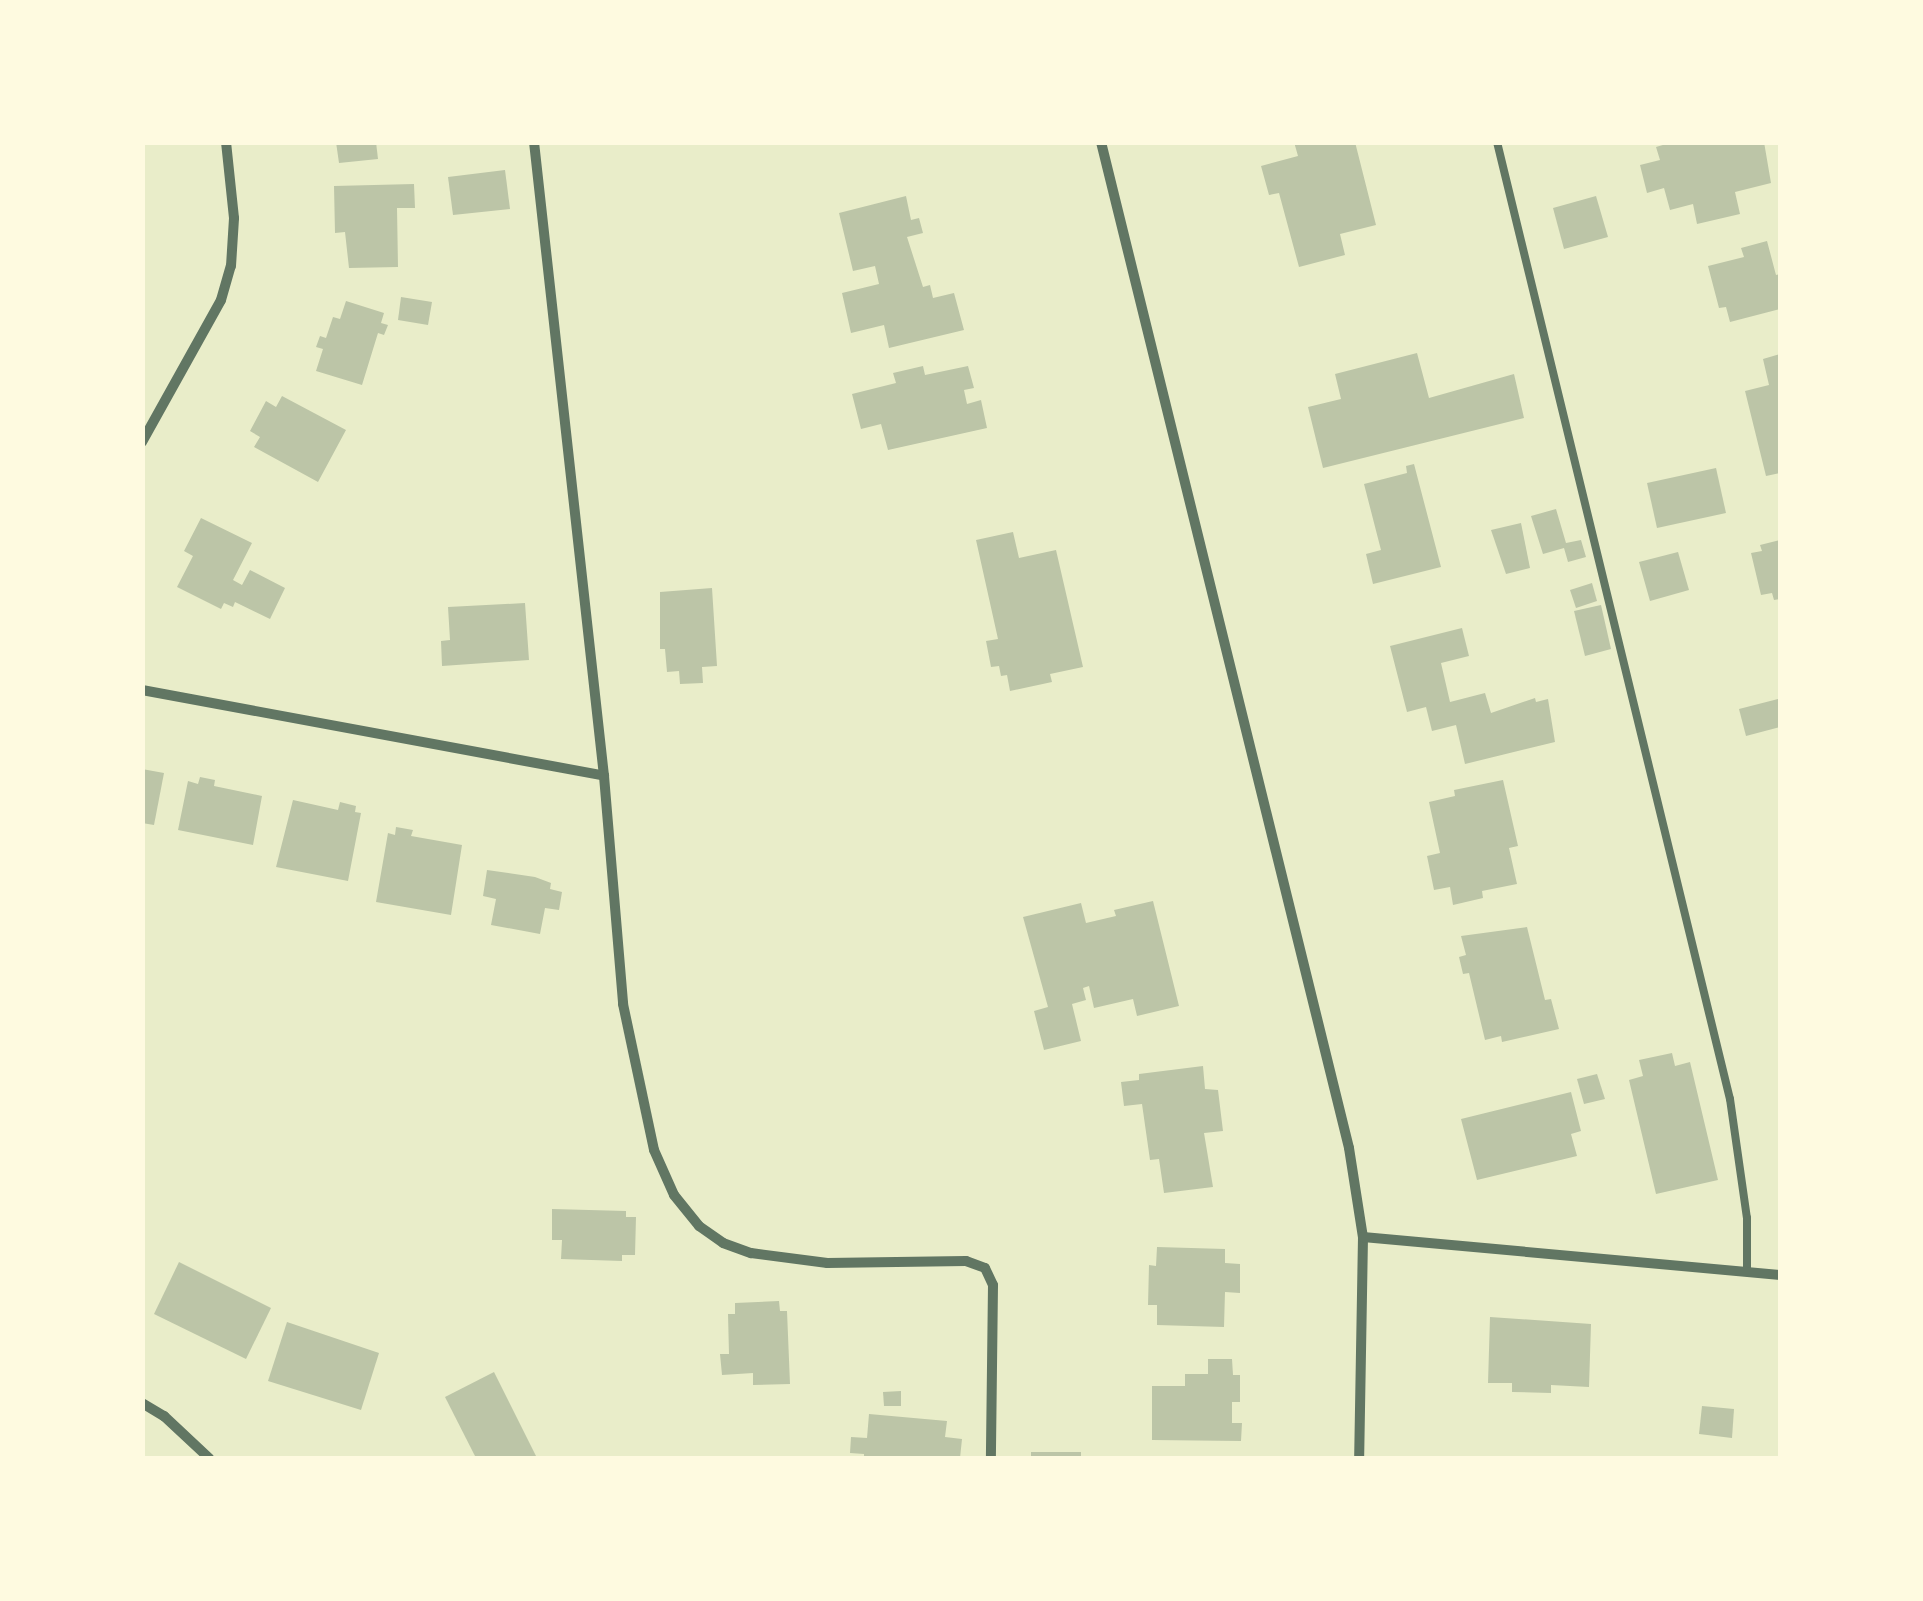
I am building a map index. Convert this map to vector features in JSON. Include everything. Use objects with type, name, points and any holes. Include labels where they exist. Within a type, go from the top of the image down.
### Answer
[{"type":"street","points":[[142,442],[221,300],[231,266],[234,218],[226,142]]},
{"type":"street","points":[[534,142],[604,776],[623,1004],[654,1150],[674,1195],[699,1226],[723,1243],[751,1253],[828,1263],[966,1260],[985,1268],[993,1284],[991,1458]]},
{"type":"street","points":[[1101,142],[1349,1148],[1363,1237],[1360,1458]]},
{"type":"street","points":[[142,690],[604,776]]},
{"type":"street","points":[[1363,1237],[1780,1275]]},
{"type":"street","points":[[142,1403],[209,1458]]},
{"type":"lane","points":[[1498,142],[1730,1098],[1747,1218],[1746,1272]]},
{"type":"building","points":[[336,142],[376,142],[378,159],[339,163]]},
{"type":"building","points":[[1294,142],[1355,142],[1376,225],[1340,234],[1345,255],[1299,267],[1279,193],[1269,195],[1261,166],[1298,156]]},
{"type":"building","points":[[1673,142],[1764,142],[1771,183],[1735,192],[1740,214],[1697,224],[1693,204],[1670,210],[1664,188],[1647,193],[1640,165],[1660,160],[1656,147]]},
{"type":"building","points":[[505,170],[510,209],[453,215],[448,177]]},
{"type":"building","points":[[414,184],[415,208],[397,208],[398,267],[349,268],[345,232],[335,233],[334,186]]},
{"type":"building","points":[[906,196],[911,220],[919,218],[923,233],[907,237],[923,287],[930,285],[933,298],[954,293],[964,330],[889,348],[884,325],[851,333],[842,293],[879,284],[875,266],[853,271],[839,213]]},
{"type":"building","points":[[1596,196],[1608,237],[1564,249],[1553,208]]},
{"type":"building","points":[[1767,241],[1776,275],[1780,274],[1780,309],[1730,322],[1726,307],[1719,308],[1708,266],[1744,257],[1741,248]]},
{"type":"building","points":[[401,297],[432,302],[428,325],[398,320]]},
{"type":"building","points":[[346,301],[384,313],[381,323],[388,325],[384,335],[378,333],[362,385],[316,371],[323,349],[316,347],[320,336],[326,338],[333,317],[340,319]]},
{"type":"building","points":[[1417,353],[1429,398],[1514,374],[1524,418],[1323,468],[1308,407],[1341,399],[1335,374]]},
{"type":"building","points":[[1780,354],[1780,473],[1766,476],[1745,391],[1769,385],[1763,359]]},
{"type":"building","points":[[923,366],[925,375],[968,366],[974,388],[964,390],[967,404],[981,400],[987,428],[888,450],[881,424],[861,429],[852,394],[896,383],[893,373]]},
{"type":"building","points":[[282,396],[346,430],[318,482],[254,447],[260,437],[250,431],[266,401],[276,407]]},
{"type":"building","points":[[1414,464],[1441,567],[1373,584],[1366,554],[1381,550],[1364,484],[1407,473],[1406,466]]},
{"type":"building","points":[[1716,468],[1726,513],[1657,528],[1647,483]]},
{"type":"building","points":[[1556,509],[1566,543],[1581,540],[1586,557],[1568,562],[1564,548],[1543,554],[1531,516]]},
{"type":"building","points":[[201,518],[252,543],[233,580],[242,585],[250,570],[285,588],[270,619],[235,602],[233,607],[224,603],[221,609],[177,587],[193,556],[184,551]]},
{"type":"building","points":[[1521,523],[1530,568],[1506,574],[1491,530]]},
{"type":"building","points":[[1013,532],[1019,558],[1056,550],[1083,667],[1050,674],[1052,682],[1010,691],[1007,675],[1001,676],[999,666],[991,667],[986,641],[998,639],[976,540]]},
{"type":"building","points":[[1780,540],[1780,599],[1774,600],[1772,593],[1761,595],[1751,553],[1762,551],[1760,545]]},
{"type":"building","points":[[1678,552],[1689,590],[1650,601],[1639,562]]},
{"type":"building","points":[[1592,583],[1597,601],[1576,608],[1570,590]]},
{"type":"building","points":[[712,588],[717,666],[702,667],[703,683],[680,684],[679,671],[667,672],[665,649],[660,649],[660,592]]},
{"type":"building","points":[[525,603],[529,660],[442,666],[441,641],[450,640],[448,607]]},
{"type":"building","points":[[1601,605],[1611,649],[1585,656],[1574,611]]},
{"type":"building","points":[[1462,628],[1469,656],[1441,663],[1450,702],[1485,693],[1491,713],[1535,698],[1536,702],[1548,699],[1555,742],[1465,764],[1456,725],[1432,731],[1426,707],[1407,712],[1390,646]]},
{"type":"building","points":[[1778,699],[1780,727],[1746,736],[1739,709]]},
{"type":"building","points":[[142,769],[164,773],[154,825],[142,823]]},
{"type":"building","points":[[200,777],[215,780],[214,786],[262,796],[253,845],[178,830],[188,781],[198,784]]},
{"type":"building","points":[[1503,780],[1518,846],[1509,848],[1517,884],[1482,891],[1483,898],[1453,905],[1450,887],[1434,890],[1427,856],[1440,853],[1429,802],[1455,796],[1454,790]]},
{"type":"building","points":[[293,800],[338,810],[340,802],[356,806],[355,812],[361,813],[348,881],[276,867]]},
{"type":"building","points":[[396,827],[413,830],[411,836],[462,845],[451,915],[376,902],[388,833],[395,835]]},
{"type":"building","points":[[487,870],[535,877],[551,883],[550,889],[562,892],[559,910],[545,908],[540,934],[491,925],[496,899],[483,896]]},
{"type":"building","points":[[1153,901],[1179,1006],[1137,1016],[1133,999],[1094,1008],[1089,986],[1083,988],[1086,1000],[1072,1004],[1081,1041],[1044,1050],[1034,1011],[1048,1007],[1023,917],[1081,903],[1086,923],[1116,916],[1114,910]]},
{"type":"building","points":[[1527,927],[1545,1000],[1551,999],[1559,1029],[1502,1042],[1501,1036],[1485,1040],[1469,973],[1463,974],[1459,957],[1466,955],[1461,936]]},
{"type":"building","points":[[1672,1053],[1675,1066],[1690,1062],[1718,1180],[1656,1194],[1629,1080],[1643,1076],[1639,1060]]},
{"type":"building","points":[[1203,1066],[1205,1089],[1218,1090],[1223,1131],[1204,1133],[1213,1187],[1164,1193],[1159,1159],[1150,1160],[1142,1104],[1124,1106],[1121,1082],[1139,1080],[1139,1074]]},
{"type":"building","points":[[1597,1074],[1605,1099],[1584,1104],[1577,1079]]},
{"type":"building","points":[[1571,1092],[1581,1131],[1571,1134],[1577,1156],[1477,1180],[1461,1119]]},
{"type":"building","points":[[552,1209],[626,1211],[626,1217],[636,1217],[635,1255],[622,1255],[622,1261],[561,1259],[562,1240],[552,1240]]},
{"type":"building","points":[[1157,1247],[1225,1249],[1225,1263],[1240,1264],[1240,1293],[1225,1292],[1224,1327],[1157,1325],[1157,1305],[1148,1305],[1149,1265],[1156,1266]]},
{"type":"building","points":[[179,1262],[271,1308],[246,1359],[154,1314]]},
{"type":"building","points":[[779,1301],[780,1311],[787,1311],[790,1384],[753,1385],[753,1373],[722,1375],[720,1354],[729,1354],[728,1314],[735,1314],[735,1303]]},
{"type":"building","points":[[1490,1317],[1591,1324],[1589,1387],[1551,1385],[1551,1393],[1512,1392],[1512,1383],[1488,1383]]},
{"type":"building","points":[[287,1322],[379,1353],[361,1410],[268,1381]]},
{"type":"building","points":[[1208,1359],[1232,1359],[1233,1375],[1240,1375],[1240,1402],[1232,1402],[1232,1423],[1242,1423],[1241,1441],[1152,1440],[1152,1386],[1185,1386],[1185,1374],[1208,1374]]},
{"type":"building","points":[[494,1372],[537,1458],[476,1458],[445,1397]]},
{"type":"building","points":[[901,1391],[901,1406],[884,1406],[883,1392]]},
{"type":"building","points":[[1702,1406],[1734,1409],[1732,1438],[1699,1434]]},
{"type":"building","points":[[869,1414],[947,1421],[945,1437],[962,1439],[960,1458],[864,1458],[864,1454],[850,1453],[851,1437],[867,1438]]},
{"type":"building","points":[[1031,1452],[1081,1452],[1081,1458],[1031,1458]]}]
